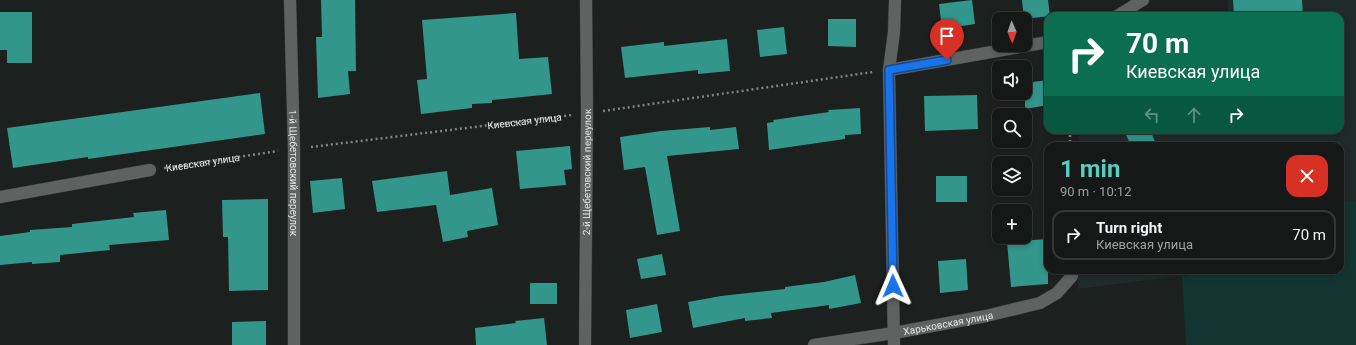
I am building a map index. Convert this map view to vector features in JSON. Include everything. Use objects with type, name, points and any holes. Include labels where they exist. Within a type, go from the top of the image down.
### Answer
[{"type":"street","name":"1-й Щебетовский переулок","points":[[290,0],[294,149],[294,345]]},
{"type":"street","name":"2-й Щебетовский переулок","points":[[585,345],[587,113],[586,0]]},
{"type":"street","points":[[894,339],[889,70],[894,32],[895,0]]},
{"type":"street","points":[[1124,12],[1143,0]]},
{"type":"street","points":[[889,70],[1044,43]]},
{"type":"street","points":[[0,197],[150,170]]},
{"type":"street","name":"Харьковская улица","points":[[814,345],[894,339],[1040,303],[1057,293],[1072,276]]},
{"type":"path","name":"Киевская улица","points":[[150,170],[294,149],[587,113],[889,70]]},
{"type":"shaded area","points":[[1228,0],[1356,0],[1356,201],[1344,201],[1344,142],[1079,142],[1079,134],[1344,134],[1344,12],[1228,12]]},
{"type":"shaded area","points":[[1344,201],[1356,201],[1356,345],[1186,345],[1182,276],[1196,274],[1344,274]]},
{"type":"shaded area","points":[[1078,274],[1194,274],[1078,289]]},
{"type":"building","points":[[321,0],[355,0],[356,71],[348,71],[350,94],[318,98],[316,37],[322,37]]},
{"type":"building","points":[[972,0],[975,24],[942,29],[939,4]]},
{"type":"building","points":[[1022,0],[1048,0],[1050,12],[1044,12],[1044,17],[1032,18],[1032,12],[1023,12]]},
{"type":"building","points":[[1233,0],[1302,0],[1303,12],[1234,12]]},
{"type":"building","points":[[0,12],[32,12],[32,63],[7,63],[7,50],[0,50]]},
{"type":"building","points":[[516,13],[519,59],[548,57],[552,94],[492,100],[492,103],[472,104],[472,108],[421,114],[417,80],[427,79],[422,20]]},
{"type":"building","points":[[828,19],[856,19],[856,47],[828,46]]},
{"type":"building","points":[[784,27],[787,54],[760,57],[757,30]]},
{"type":"building","points":[[727,39],[730,71],[698,74],[698,70],[625,78],[621,47],[664,42],[664,46]]},
{"type":"building","points":[[1044,81],[1044,106],[1025,108],[1025,100],[1032,100],[1032,82]]},
{"type":"building","points":[[260,93],[265,134],[13,168],[7,128]]},
{"type":"building","points":[[977,95],[978,129],[925,131],[924,96]]},
{"type":"building","points":[[860,108],[861,134],[845,135],[845,139],[769,150],[767,123],[774,122],[773,120],[829,112],[828,110]]},
{"type":"building","points":[[710,127],[710,130],[736,127],[739,149],[667,156],[680,231],[657,235],[645,167],[624,170],[620,137],[661,131]]},
{"type":"building","points":[[1126,134],[1152,134],[1155,142],[1129,142]]},
{"type":"building","points":[[570,146],[572,169],[564,170],[566,185],[520,189],[516,151]]},
{"type":"building","points":[[447,171],[450,195],[492,188],[498,225],[467,231],[468,237],[443,242],[436,205],[377,212],[372,181]]},
{"type":"building","points":[[936,176],[967,176],[967,202],[936,202]]},
{"type":"building","points":[[342,178],[345,209],[313,213],[310,181]]},
{"type":"building","points":[[268,199],[268,290],[229,291],[228,237],[223,237],[222,200]]},
{"type":"building","points":[[166,210],[169,240],[109,245],[110,250],[60,255],[60,262],[32,264],[32,262],[0,265],[0,236],[30,232],[30,230],[72,227],[72,224],[134,217],[133,213]]},
{"type":"building","points":[[1044,239],[1044,274],[1048,274],[1048,284],[1011,287],[1007,244],[1032,244],[1032,240]]},
{"type":"building","points":[[662,254],[666,275],[641,279],[637,259]]},
{"type":"building","points":[[966,259],[968,290],[940,293],[938,261]]},
{"type":"building","points":[[855,275],[861,303],[829,309],[829,305],[771,313],[772,318],[745,321],[745,318],[693,328],[688,302],[721,296],[785,289],[785,287],[824,282]]},
{"type":"building","points":[[530,283],[557,283],[557,304],[530,304]]},
{"type":"building","points":[[657,304],[662,332],[630,338],[626,310]]},
{"type":"building","points":[[544,318],[547,345],[476,345],[475,328]]},
{"type":"building","points":[[266,321],[266,345],[232,345],[232,322]]},
{"type":"route","points":[[893,286],[889,70],[947,60]]}]
